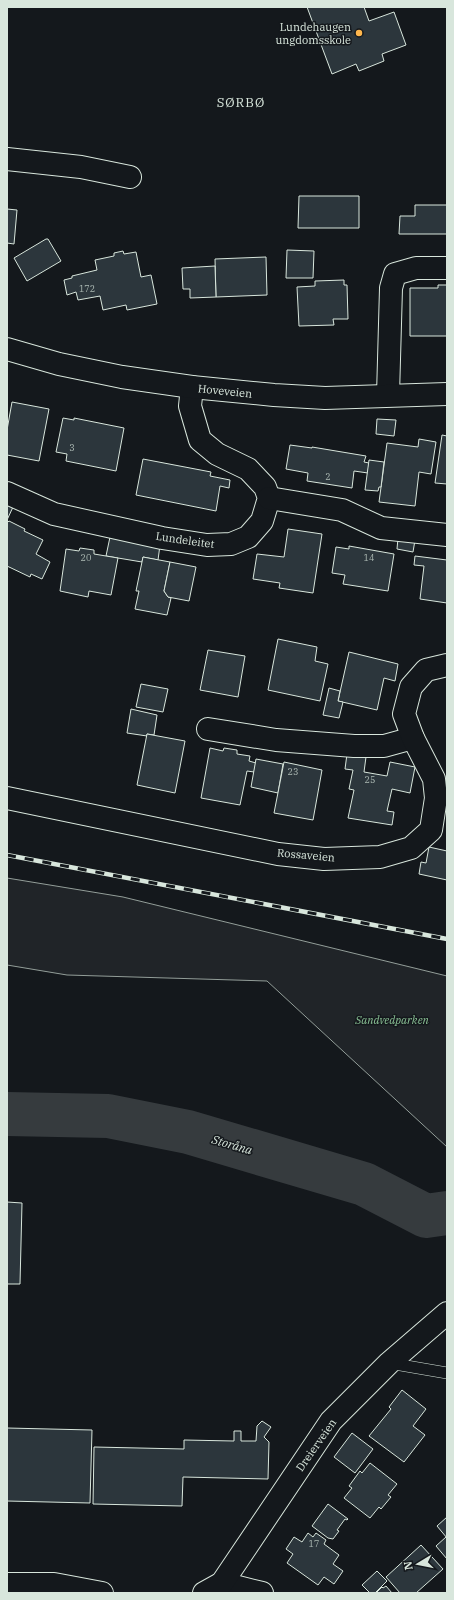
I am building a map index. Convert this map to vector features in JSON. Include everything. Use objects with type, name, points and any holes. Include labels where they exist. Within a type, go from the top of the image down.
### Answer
[{"type":"street","points":[[7,159],[81,167],[130,177]]},
{"type":"street","points":[[388,395],[391,288],[395,274],[416,268],[447,268]]},
{"type":"street","name":"Hoveveien","points":[[7,349],[59,364],[122,377],[192,387],[274,395],[325,398],[447,394]]},
{"type":"street","points":[[192,387],[190,406],[200,440],[217,454],[248,469],[265,487],[269,498],[342,510],[381,528],[447,535]]},
{"type":"street","name":"Lundeleitet","points":[[7,493],[54,514],[162,538],[207,545],[231,544],[248,537],[262,521],[269,498]]},
{"type":"street","name":"Rossaveien","points":[[7,798],[278,854],[324,859],[380,856],[411,848],[431,830],[442,798],[413,738],[404,714],[411,687],[426,670],[447,665]]},
{"type":"street","points":[[208,729],[276,740],[354,746],[384,746],[413,738]]},
{"type":"street","name":"Dreierveien","points":[[213,1588],[331,1421],[389,1363],[447,1313]]},
{"type":"street","points":[[7,1584],[102,1593]]},
{"type":"street","points":[[213,1588],[262,1593]]},
{"type":"lane","points":[[389,1363],[447,1373]]},
{"type":"green space","name":"Sandvedparken","points":[[7,878],[123,897],[447,976],[447,1147],[267,981],[67,975],[7,965]]},
{"type":"building","name":"Lundehaugen ungdomsskole","points":[[307,7],[364,7],[369,21],[394,12],[406,45],[382,54],[384,61],[359,71],[356,64],[332,74]]},
{"type":"building","points":[[299,196],[359,196],[359,228],[298,228]]},
{"type":"building","points":[[415,205],[447,205],[447,234],[399,234],[400,216],[415,216]]},
{"type":"building","points":[[7,209],[17,210],[14,244],[7,243]]},
{"type":"building","points":[[48,239],[61,261],[27,281],[14,258]]},
{"type":"building","points":[[287,250],[314,251],[313,278],[286,278]]},
{"type":"building","points":[[123,251],[124,254],[136,252],[141,277],[151,275],[157,304],[127,310],[126,305],[103,310],[100,296],[78,300],[76,292],[67,295],[64,280],[72,278],[72,276],[97,270],[95,260],[114,256],[114,253]]},
{"type":"building","points":[[266,257],[267,295],[216,297],[215,259]]},
{"type":"building","points":[[215,266],[216,297],[190,298],[190,289],[183,289],[182,268]]},
{"type":"building","points":[[344,280],[344,285],[347,285],[348,319],[333,319],[334,325],[299,326],[297,287],[315,286],[315,281]]},
{"type":"building","points":[[438,285],[447,285],[447,336],[410,336],[410,288],[438,288]]},
{"type":"building","points":[[12,402],[49,409],[39,461],[7,455],[7,430]]},
{"type":"building","points":[[63,418],[74,420],[74,418],[124,428],[116,471],[66,461],[67,454],[56,452]]},
{"type":"building","points":[[377,419],[396,420],[394,436],[376,434]]},
{"type":"building","points":[[442,435],[447,436],[447,484],[435,483]]},
{"type":"building","points":[[419,439],[436,442],[431,474],[419,472],[415,506],[379,502],[387,443],[418,447]]},
{"type":"building","points":[[290,445],[366,456],[364,462],[369,463],[368,473],[354,471],[352,488],[307,481],[308,473],[286,469]]},
{"type":"building","points":[[143,459],[211,472],[210,476],[230,480],[229,488],[220,486],[216,511],[136,495]]},
{"type":"building","points":[[369,460],[384,462],[381,487],[379,487],[378,491],[365,490]]},
{"type":"building","points":[[7,504],[13,507],[7,520]]},
{"type":"building","points":[[9,521],[25,529],[24,531],[43,540],[36,554],[50,562],[42,579],[31,574],[30,577],[7,566],[7,523]]},
{"type":"building","points":[[288,529],[322,534],[313,593],[279,588],[280,583],[253,579],[257,554],[284,557]]},
{"type":"building","points":[[110,537],[160,545],[158,560],[143,557],[142,562],[106,556]]},
{"type":"building","points":[[398,538],[415,540],[413,552],[397,549]]},
{"type":"building","points":[[349,546],[394,554],[388,591],[343,584],[345,575],[332,573],[336,547],[349,549]]},
{"type":"building","points":[[80,548],[94,550],[94,554],[118,558],[111,595],[89,591],[88,597],[60,591],[66,549],[79,551]]},
{"type":"building","points":[[415,556],[447,560],[447,603],[420,599],[424,566],[414,565]]},
{"type":"building","points":[[143,557],[170,562],[164,591],[168,597],[171,598],[167,615],[135,609],[139,591],[136,591]]},
{"type":"building","points":[[170,562],[196,567],[189,601],[168,597],[164,591]]},
{"type":"building","points":[[278,639],[317,647],[315,661],[328,664],[320,701],[268,690]]},
{"type":"building","points":[[208,650],[245,656],[238,697],[200,690]]},
{"type":"building","points":[[349,652],[398,664],[395,681],[384,678],[377,710],[338,701]]},
{"type":"building","points":[[141,684],[168,689],[163,712],[136,707]]},
{"type":"building","points":[[329,688],[340,691],[338,701],[343,702],[339,718],[323,715]]},
{"type":"building","points":[[131,709],[157,715],[154,735],[147,734],[147,736],[127,733]]},
{"type":"building","points":[[147,734],[185,741],[175,793],[137,785]]},
{"type":"building","points":[[210,748],[223,751],[224,748],[237,750],[237,754],[250,756],[249,761],[256,763],[254,772],[247,771],[240,805],[201,798]]},
{"type":"building","points":[[347,754],[366,757],[364,772],[387,776],[390,762],[415,767],[410,793],[392,789],[387,811],[394,812],[392,825],[348,818],[354,790],[349,789],[353,770],[345,769]]},
{"type":"building","points":[[256,759],[283,764],[278,793],[251,787]]},
{"type":"building","points":[[284,762],[322,770],[313,820],[274,813]]},
{"type":"building","points":[[429,847],[447,851],[447,880],[419,874],[421,862],[426,863]]},
{"type":"building","points":[[7,1202],[22,1203],[20,1284],[7,1284]]},
{"type":"building","points":[[402,1390],[426,1409],[413,1426],[425,1435],[404,1462],[369,1436],[391,1409],[389,1407]]},
{"type":"building","points":[[262,1421],[271,1427],[264,1437],[269,1442],[268,1479],[183,1477],[182,1506],[93,1504],[94,1447],[184,1449],[184,1440],[234,1441],[234,1431],[241,1431],[241,1441],[256,1441],[257,1426]]},
{"type":"building","points":[[7,1428],[92,1430],[90,1503],[7,1501]]},
{"type":"building","points":[[352,1433],[373,1449],[355,1473],[334,1457]]},
{"type":"building","points":[[370,1463],[397,1484],[388,1495],[391,1497],[381,1509],[379,1507],[370,1518],[344,1498],[352,1488],[349,1486],[360,1471],[362,1473]]},
{"type":"building","points":[[328,1504],[348,1519],[345,1519],[337,1530],[339,1531],[333,1539],[328,1538],[312,1526]]},
{"type":"building","points":[[447,1517],[447,1538],[437,1526]]},
{"type":"building","points":[[308,1533],[313,1537],[316,1533],[326,1540],[324,1544],[339,1555],[333,1564],[343,1571],[334,1584],[324,1577],[318,1585],[287,1563],[293,1554],[286,1549],[294,1537],[302,1542]]},
{"type":"building","points":[[446,1537],[447,1538],[447,1559],[436,1546]]},
{"type":"building","points":[[421,1545],[443,1569],[416,1593],[400,1593],[386,1577]]},
{"type":"building","points":[[377,1571],[387,1581],[375,1593],[370,1593],[362,1585]]},
{"type":"building","points":[[386,1586],[392,1593],[376,1593],[382,1587],[383,1588]]},
{"type":"waterway","name":"Storåna","points":[[7,1114],[108,1116],[188,1132],[364,1184],[426,1216],[447,1213]]},
{"type":"railway","points":[[7,855],[447,939]]},
{"type":"place","name":"Lundehaugen ungdomsskole","points":[[359,33]]},
{"type":"district","name":"SØRBØ","points":[[241,102]]}]
